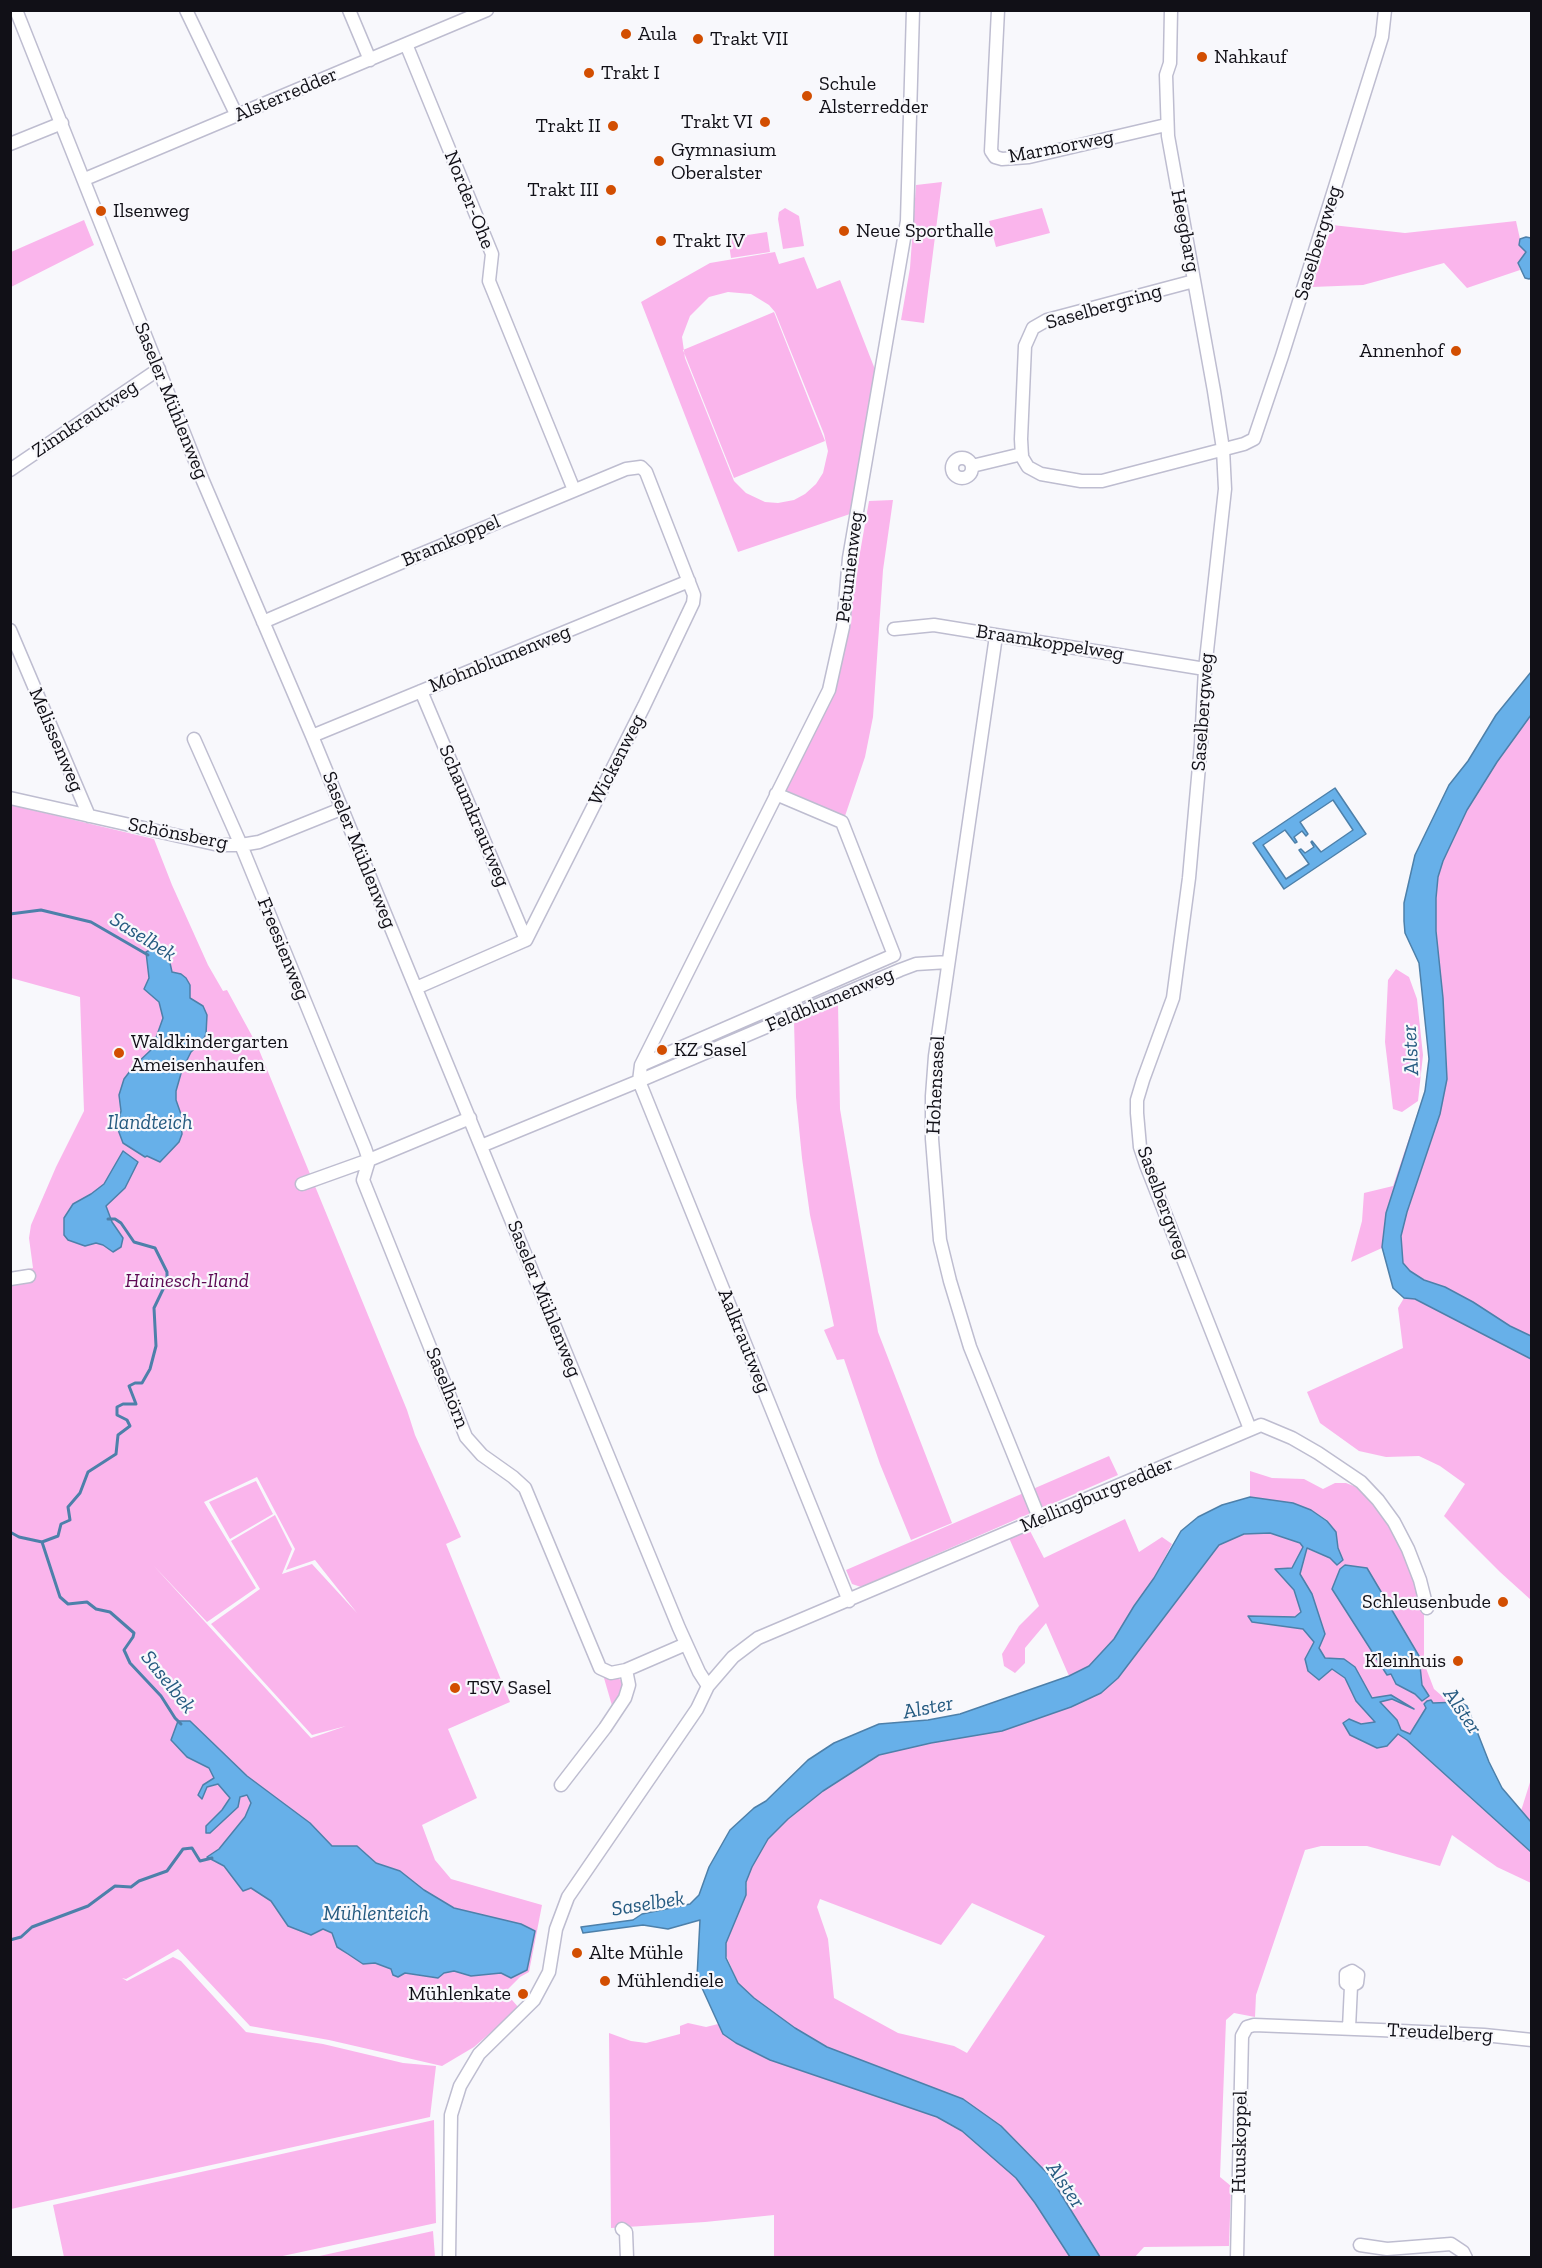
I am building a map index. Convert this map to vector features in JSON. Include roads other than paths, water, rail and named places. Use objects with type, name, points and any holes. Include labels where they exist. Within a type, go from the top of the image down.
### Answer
[{"type":"street","name":"Saseler Mühlenweg","points":[[16,10],[85,179],[203,482],[312,736],[686,1644],[708,1686]]},
{"type":"street","points":[[186,10],[237,116]]},
{"type":"street","points":[[349,10],[370,60]]},
{"type":"street","name":"Alsterredder","points":[[85,179],[487,10]]},
{"type":"street","name":"Petunienweg","points":[[639,1081],[641,1065],[829,690],[843,627],[849,558],[907,221],[913,10]]},
{"type":"street","name":"Marmorweg","points":[[998,10],[991,151],[995,157],[1002,159],[1029,157],[1166,125]]},
{"type":"street","name":"Heegbarg","points":[[1171,10],[1170,63],[1166,75],[1166,125],[1223,449]]},
{"type":"street","name":"Saselbergweg","points":[[1250,1430],[1146,1165],[1140,1147],[1137,1100],[1173,998],[1190,867],[1205,669],[1225,489],[1223,449],[1248,443],[1255,438],[1382,37],[1385,10]]},
{"type":"street","name":"Norder-Ohe","points":[[406,44],[486,237],[492,254],[489,281],[574,490]]},
{"type":"street","points":[[10,144],[62,123]]},
{"type":"street","name":"Saselbergring","points":[[1022,454],[1025,346],[1033,328],[1047,320],[1194,281]]},
{"type":"street","name":"Zinnkrautweg","points":[[10,470],[159,369]]},
{"type":"street","points":[[972,466],[1022,454],[1025,464],[1035,472],[1072,480],[1096,482],[1223,449]]},
{"type":"street","name":"Bramkoppel","points":[[263,622],[574,490],[632,467],[641,467]]},
{"type":"street","name":"Wickenweg","points":[[526,940],[644,706],[693,603],[694,595],[646,472],[641,467]]},
{"type":"street","name":"Mohnblumenweg","points":[[312,736],[688,581]]},
{"type":"street","name":"Braamkoppelweg","points":[[894,629],[934,625],[1205,669]]},
{"type":"street","name":"Melissenweg","points":[[10,630],[89,816]]},
{"type":"street","name":"Hohensasel","points":[[996,636],[935,1056],[932,1139],[940,1240],[970,1347],[1040,1520]]},
{"type":"street","name":"Schaumkrautweg","points":[[421,691],[526,940]]},
{"type":"street","name":"Freesienweg","points":[[194,739],[241,845],[369,1160]]},
{"type":"street","name":"Feldblumenweg","points":[[641,1065],[894,955],[842,822],[776,794]]},
{"type":"street","name":"Schönsberg","points":[[10,798],[207,843],[241,845],[271,838],[341,809]]},
{"type":"street","points":[[416,988],[526,940]]},
{"type":"street","name":"Feldblumenweg","points":[[482,1146],[900,969],[916,963],[948,962]]},
{"type":"street","name":"Aalkrautweg","points":[[639,1081],[849,1601]]},
{"type":"street","points":[[302,1184],[369,1160],[470,1118]]},
{"type":"street","name":"Saselhörn","points":[[369,1160],[363,1180],[466,1437],[482,1455],[525,1488],[600,1668],[610,1673],[626,1670]]},
{"type":"street","points":[[10,1279],[29,1276]]},
{"type":"street","name":"Mellingburgredder","points":[[708,1686],[733,1656],[758,1638],[1261,1425],[1292,1438],[1361,1482],[1394,1522],[1420,1580],[1427,1608]]},
{"type":"street","points":[[561,1785],[626,1698],[629,1685],[626,1670],[686,1644]]},
{"type":"street","points":[[449,2258],[451,2115],[460,2086],[479,2054],[534,2000],[549,1972],[555,1944],[555,1929],[568,1897],[697,1709],[708,1686]]},
{"type":"street","points":[[1349,2028],[1351,1986]]},
{"type":"street","name":"Treudelberg","points":[[1247,2027],[1254,2025],[1349,2028],[1484,2035],[1532,2040]]},
{"type":"street","name":"Huuskoppel","points":[[1237,2258],[1242,2036],[1247,2027]]},
{"type":"street","points":[[622,2229],[626,2232],[627,2258]]},
{"type":"street","points":[[1360,2245],[1387,2249],[1451,2244],[1463,2252],[1466,2258]]},
{"type":"water","points":[[1531,238],[1531,278],[1529,279],[1525,278],[1518,263],[1526,252],[1519,245],[1520,239]]},
{"type":"water","points":[[1531,672],[1531,715],[1497,762],[1467,810],[1438,877],[1436,931],[1443,998],[1447,1079],[1440,1114],[1401,1236],[1403,1263],[1410,1271],[1424,1280],[1445,1287],[1473,1302],[1510,1326],[1531,1336],[1531,1359],[1415,1299],[1404,1298],[1393,1288],[1382,1247],[1386,1213],[1425,1091],[1429,1059],[1419,963],[1405,933],[1404,921],[1404,903],[1415,855],[1449,785],[1468,761],[1496,715]]},
{"type":"water","points":[[1335,788],[1366,834],[1284,889],[1253,843]],"holes":[[[1333,800],[1353,830],[1321,852],[1312,841],[1314,847],[1305,853],[1299,850],[1309,864],[1286,879],[1263,845],[1285,830],[1295,843],[1297,842],[1294,837],[1302,831],[1306,836],[1308,834],[1300,822]]]},
{"type":"water","name":"Ilandteich","points":[[156,950],[170,963],[172,972],[186,978],[190,985],[190,998],[203,1006],[207,1015],[206,1034],[201,1043],[191,1052],[182,1070],[176,1091],[176,1100],[183,1120],[182,1134],[179,1142],[160,1162],[145,1157],[123,1143],[117,1127],[121,1111],[119,1095],[124,1079],[152,1049],[163,1018],[159,1002],[144,989],[149,978],[146,952]]},
{"type":"water","points":[[123,1151],[138,1162],[125,1188],[106,1206],[112,1222],[123,1238],[121,1247],[113,1252],[96,1243],[85,1246],[68,1240],[64,1235],[64,1218],[73,1204],[104,1184]]},
{"type":"water","name":"Alster","points":[[1250,1497],[1293,1503],[1311,1510],[1327,1521],[1336,1532],[1338,1548],[1343,1560],[1337,1565],[1330,1558],[1307,1548],[1300,1574],[1312,1594],[1325,1634],[1319,1648],[1325,1658],[1344,1659],[1355,1667],[1372,1698],[1391,1695],[1414,1709],[1392,1699],[1380,1702],[1397,1720],[1401,1730],[1410,1734],[1426,1708],[1424,1704],[1427,1701],[1431,1700],[1433,1703],[1459,1702],[1467,1706],[1502,1788],[1531,1822],[1531,1852],[1398,1734],[1387,1746],[1377,1748],[1350,1735],[1343,1723],[1349,1719],[1361,1724],[1375,1722],[1356,1701],[1345,1678],[1332,1669],[1319,1680],[1308,1671],[1305,1659],[1314,1642],[1303,1629],[1252,1622],[1248,1616],[1295,1617],[1301,1612],[1294,1590],[1275,1569],[1292,1568],[1303,1547],[1300,1543],[1270,1533],[1244,1534],[1219,1545],[1118,1678],[1101,1693],[1071,1707],[1002,1731],[931,1743],[879,1755],[823,1791],[788,1819],[768,1839],[752,1867],[746,1882],[746,1895],[726,1943],[726,1958],[738,1983],[754,1998],[795,2028],[827,2047],[963,2099],[1001,2126],[1049,2175],[1100,2257],[1070,2257],[1016,2178],[962,2131],[937,2117],[770,2060],[723,2034],[697,1977],[700,1920],[668,1929],[643,1925],[583,1933],[581,1927],[633,1920],[642,1914],[690,1904],[699,1895],[709,1867],[730,1830],[754,1808],[766,1801],[808,1760],[834,1743],[879,1724],[928,1720],[960,1714],[1069,1676],[1089,1666],[1114,1639],[1154,1578],[1181,1531],[1198,1517],[1222,1505]]},
{"type":"water","points":[[1345,1565],[1367,1568],[1419,1656],[1422,1685],[1429,1696],[1422,1701],[1415,1694],[1396,1684],[1391,1674],[1387,1675],[1332,1589],[1340,1569]]},
{"type":"water","name":"Mühlenteich","points":[[178,1721],[190,1721],[247,1776],[310,1823],[332,1846],[357,1846],[376,1863],[400,1871],[424,1890],[454,1908],[521,1924],[535,1931],[527,1970],[511,1978],[501,1973],[471,1976],[454,1971],[444,1973],[438,1978],[405,1973],[398,1977],[393,1975],[391,1969],[375,1963],[363,1964],[337,1947],[332,1933],[323,1929],[311,1935],[288,1926],[271,1901],[251,1888],[243,1891],[224,1866],[207,1857],[219,1849],[245,1817],[251,1803],[247,1795],[240,1797],[238,1807],[210,1833],[206,1833],[206,1826],[230,1798],[218,1784],[207,1787],[202,1799],[198,1795],[203,1785],[214,1778],[209,1768],[187,1757],[171,1740]]},
{"type":"waterway","name":"Saselbek","points":[[10,914],[41,910],[91,922],[148,955]]},
{"type":"waterway","name":"Saselbek","points":[[108,1219],[115,1219],[121,1223],[134,1242],[155,1248],[167,1272],[167,1281],[154,1308],[156,1346],[150,1369],[142,1383],[129,1386],[136,1404],[123,1404],[117,1407],[117,1415],[127,1420],[130,1426],[118,1435],[116,1454],[88,1472],[80,1493],[68,1507],[70,1520],[61,1524],[58,1536],[42,1542],[60,1597],[68,1604],[87,1602],[96,1609],[110,1612],[134,1633],[124,1650],[130,1663],[161,1696],[181,1724]]},
{"type":"waterway","points":[[10,1532],[19,1537],[42,1542]]},
{"type":"waterway","points":[[10,1940],[21,1937],[32,1927],[88,1906],[115,1886],[131,1887],[139,1881],[167,1871],[183,1849],[192,1848],[200,1861],[212,1858]]},
{"type":"place","name":"Aula","points":[[626,34]]},
{"type":"place","name":"Trakt VII","points":[[698,39]]},
{"type":"place","name":"Nahkauf","points":[[1202,57]]},
{"type":"place","name":"Trakt I","points":[[589,73]]},
{"type":"place","name":"Schule Alsterredder","points":[[807,96]]},
{"type":"place","name":"Trakt VI","points":[[765,122]]},
{"type":"place","name":"Trakt II","points":[[613,126]]},
{"type":"place","name":"Gymnasium Oberalster","points":[[659,161]]},
{"type":"place","name":"Trakt III","points":[[611,190]]},
{"type":"place","name":"Ilsenweg","points":[[101,211]]},
{"type":"place","name":"Neue Sporthalle","points":[[844,231]]},
{"type":"place","name":"Trakt IV","points":[[661,241]]},
{"type":"place","name":"Annenhof","points":[[1456,351]]},
{"type":"place","name":"KZ Sasel","points":[[662,1050]]},
{"type":"place","name":"Waldkindergarten Ameisenhaufen","points":[[119,1053]]},
{"type":"place","name":"Schleusenbude","points":[[1503,1602]]},
{"type":"place","name":"Kleinhuis","points":[[1458,1661]]},
{"type":"place","name":"TSV Sasel","points":[[455,1688]]},
{"type":"place","name":"Alte Mühle","points":[[577,1953]]},
{"type":"place","name":"Mühlendiele","points":[[605,1981]]},
{"type":"place","name":"Mühlenkate","points":[[523,1994]]},
{"type":"park label","name":"Hainesch-Iland","points":[[187,1281]]}]
